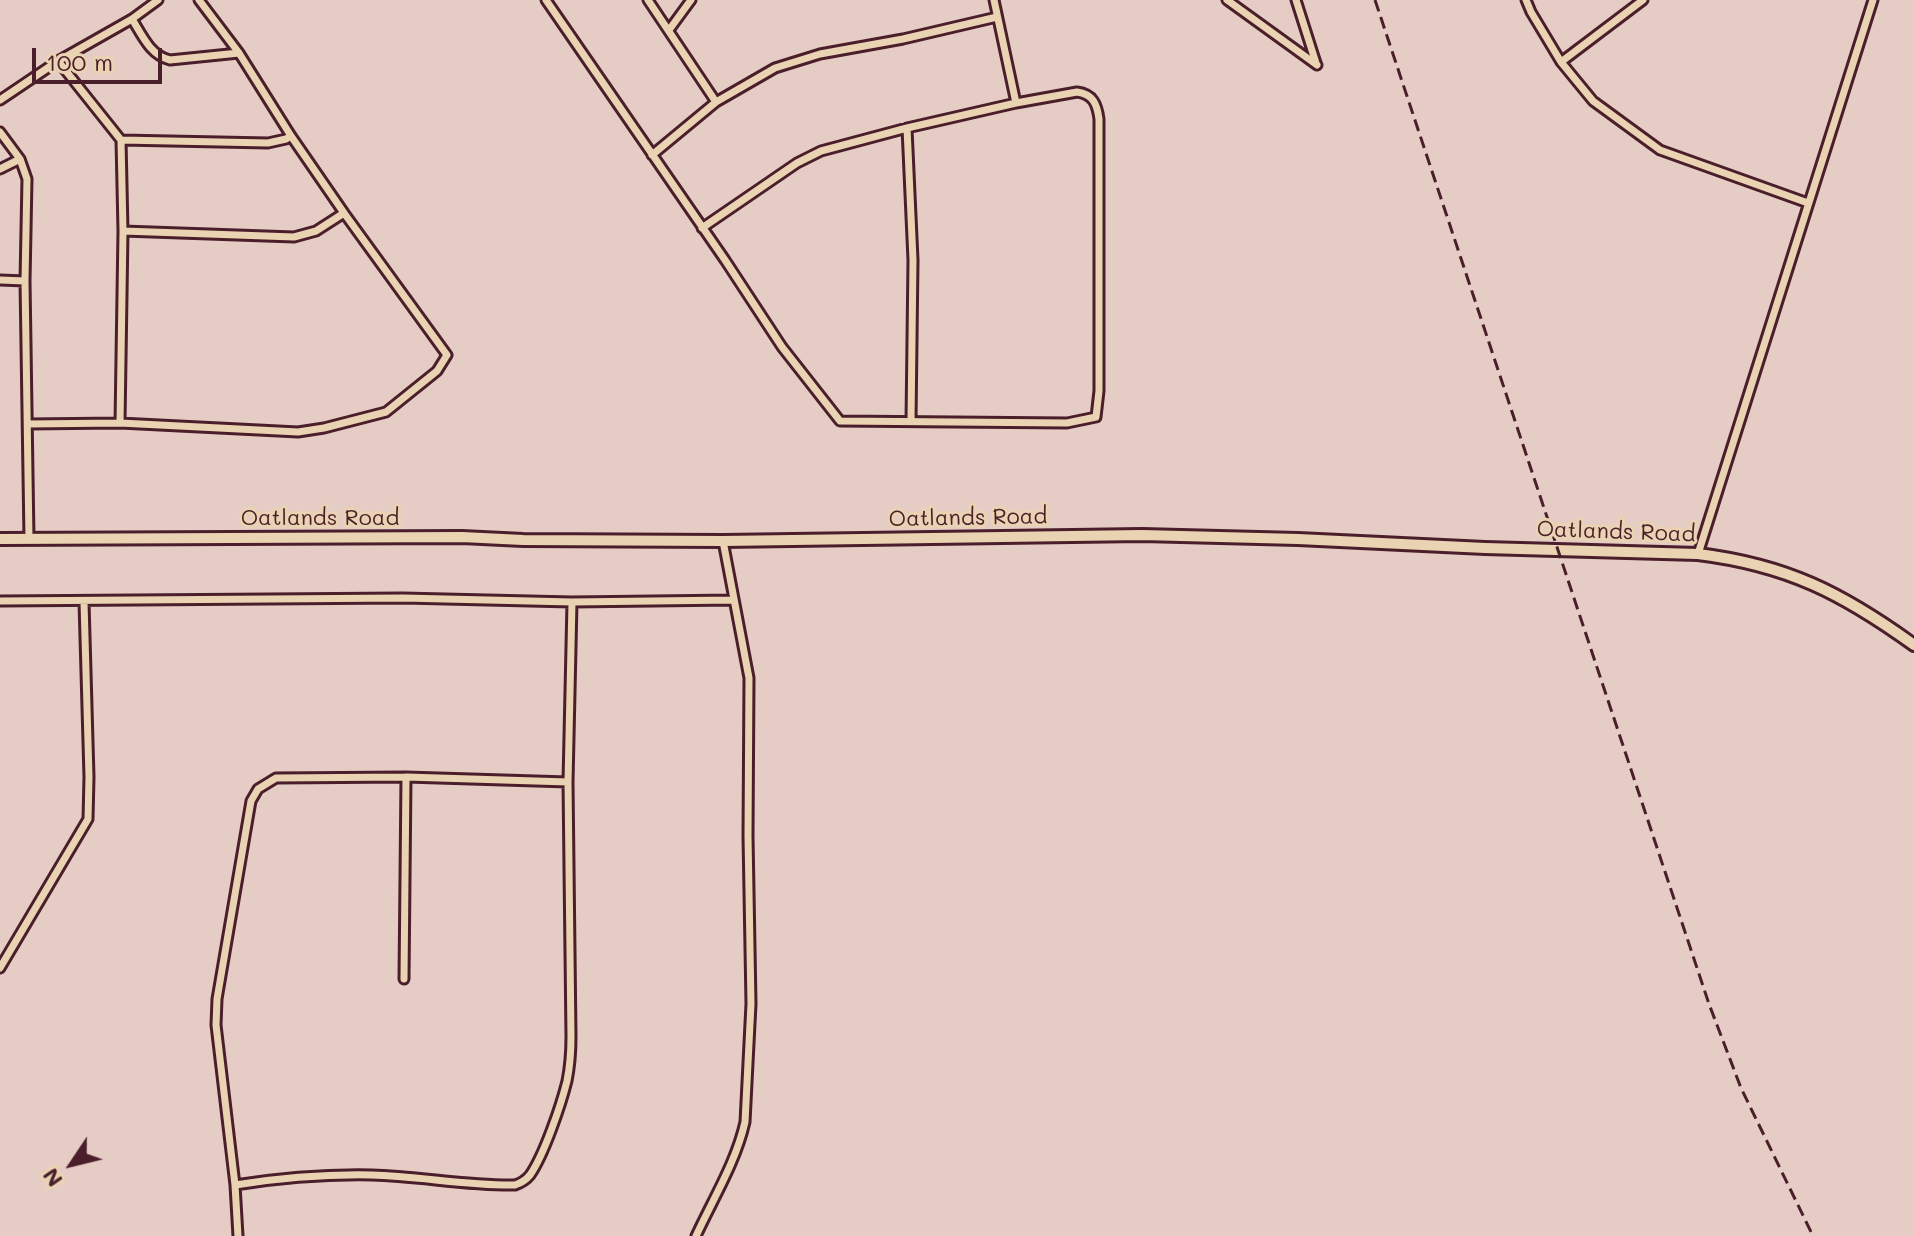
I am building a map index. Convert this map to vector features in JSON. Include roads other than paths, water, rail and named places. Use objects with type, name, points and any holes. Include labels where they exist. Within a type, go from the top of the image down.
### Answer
[{"type":"street","points":[[0,100],[158,0]]},
{"type":"street","points":[[28,424],[120,423],[298,432],[324,428],[386,412],[437,371],[447,355],[344,213],[239,53],[199,0]]},
{"type":"street","points":[[546,0],[782,347],[840,421],[1067,423],[1096,417],[1099,391],[1099,133],[1097,110],[1091,97],[1085,93],[1016,103],[840,144],[809,156],[702,228]]},
{"type":"street","points":[[648,0],[716,102]]},
{"type":"street","points":[[669,30],[691,0]]},
{"type":"street","points":[[994,0],[1016,103]]},
{"type":"street","points":[[1227,0],[1317,65],[1296,0]]},
{"type":"street","points":[[1526,0],[1561,62],[1593,101],[1660,150],[1808,203]]},
{"type":"street","points":[[1561,62],[1643,0]]},
{"type":"street","points":[[1698,554],[1873,0]]},
{"type":"street","points":[[652,155],[716,102],[775,68],[820,54],[997,17]]},
{"type":"street","points":[[132,19],[153,52],[162,58],[170,60],[239,53]]},
{"type":"street","points":[[58,61],[121,140],[120,423]]},
{"type":"street","points":[[907,128],[913,260],[911,421]]},
{"type":"street","points":[[0,132],[20,159],[27,179],[25,281],[29,539]]},
{"type":"street","points":[[121,140],[268,143],[291,136]]},
{"type":"street","points":[[0,169],[20,159]]},
{"type":"street","points":[[123,231],[294,237],[316,231],[344,213]]},
{"type":"street","points":[[0,280],[25,281]]},
{"type":"street","name":"Oatlands Road","points":[[0,539],[462,537],[723,541],[1142,535],[1698,554],[1732,558],[1797,576],[1863,610],[1914,645]]},
{"type":"street","points":[[696,1236],[736,1153],[745,1122],[751,1004],[749,678],[723,541]]},
{"type":"street","points":[[0,601],[403,598],[572,602],[733,600]]},
{"type":"street","points":[[0,968],[88,819],[84,602]]},
{"type":"street","points":[[235,1185],[316,1175],[373,1175],[515,1185],[531,1174],[552,1125],[570,1063],[568,782],[572,602]]},
{"type":"street","points":[[238,1236],[216,1025],[217,999],[251,801],[258,789],[276,778],[406,777],[568,782]]},
{"type":"street","points":[[404,979],[406,777]]},
{"type":"railway","points":[[1375,0],[1709,1004],[1741,1088],[1813,1236]]}]
